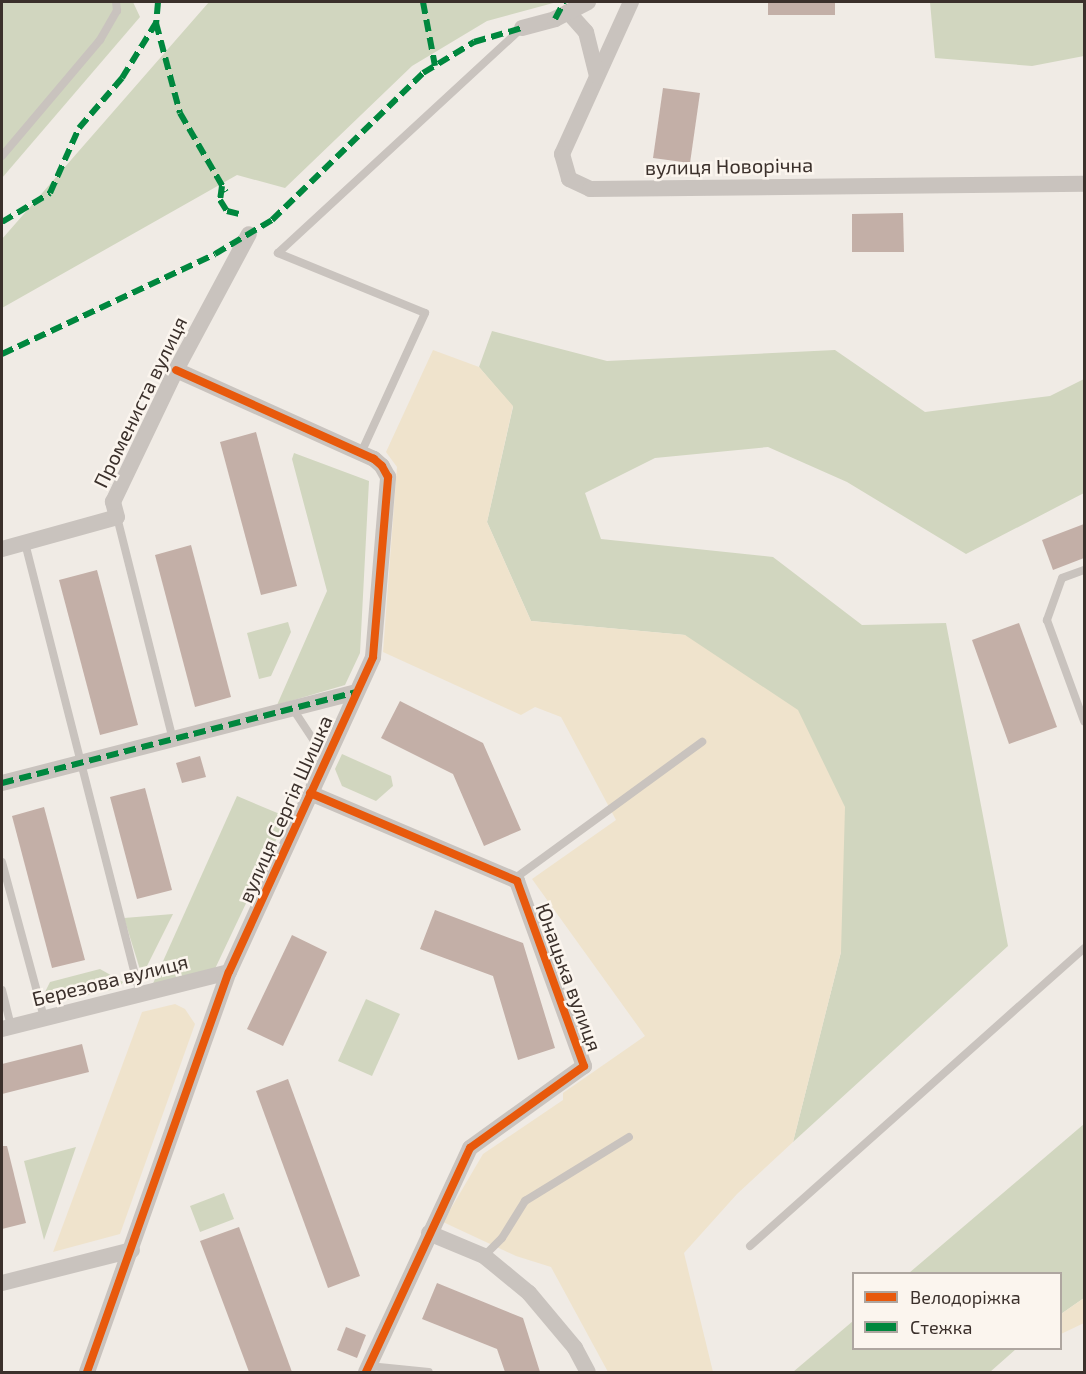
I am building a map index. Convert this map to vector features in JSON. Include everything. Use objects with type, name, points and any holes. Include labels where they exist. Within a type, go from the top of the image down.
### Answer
[{"type":"street","points":[[522,28],[568,12],[588,2]]},
{"type":"street","name":"вулиця Новорічна","points":[[631,2],[562,154],[569,179],[590,189],[1084,184]]},
{"type":"street","points":[[568,12],[586,32],[597,76]]},
{"type":"street","name":"Промениста вулиця","points":[[2,549],[117,517],[113,502],[176,370],[249,234]]},
{"type":"street","name":"вулиця Сергія Шишка","points":[[87,1372],[229,972],[373,657],[388,477],[382,466],[361,453],[176,370]]},
{"type":"street","points":[[2,783],[356,692]]},
{"type":"street","points":[[310,793],[513,879]]},
{"type":"street","name":"Юнацька вулиця","points":[[368,1369],[470,1148],[584,1066],[517,881],[513,879]]},
{"type":"street","name":"Березова вулиця","points":[[6,1028],[229,972]]},
{"type":"street","points":[[429,1233],[484,1257],[529,1293],[575,1348],[588,1372]]},
{"type":"street","points":[[2,1283],[132,1250]]},
{"type":"lane","points":[[2,156],[100,40],[117,11],[116,2]]},
{"type":"lane","points":[[361,453],[425,313],[278,253],[522,28]]},
{"type":"lane","points":[[117,517],[173,740]]},
{"type":"lane","points":[[25,543],[79,764],[140,995]]},
{"type":"lane","points":[[1084,570],[1062,578],[1047,620],[1084,721]]},
{"type":"lane","points":[[293,709],[326,759]]},
{"type":"lane","points":[[513,879],[702,742]]},
{"type":"lane","points":[[2,862],[44,1018]]},
{"type":"lane","points":[[750,1246],[1084,948]]},
{"type":"lane","points":[[2,990],[6,1028]]},
{"type":"lane","points":[[484,1257],[502,1238],[525,1201],[629,1137]]},
{"type":"lane","points":[[368,1369],[429,1372]]},
{"type":"green space","points":[[2,2],[133,2],[140,17],[2,178]]},
{"type":"green space","points":[[209,2],[557,2],[487,21],[412,66],[285,188],[237,175],[2,308],[2,239]]},
{"type":"green space","points":[[930,2],[1084,2],[1084,56],[1032,66],[935,58]]},
{"type":"green space","points":[[492,331],[607,361],[835,350],[925,412],[1050,396],[1084,379],[1084,493],[966,554],[847,482],[768,447],[655,458],[585,493],[601,539],[773,557],[862,625],[946,623],[1008,946],[793,1142],[841,952],[685,635],[531,621],[487,522],[513,407],[479,367]]},
{"type":"green space","points":[[294,453],[369,481],[360,653],[345,685],[277,705],[327,591],[292,459]]},
{"type":"green space","points":[[288,622],[291,632],[271,676],[259,679],[247,633]]},
{"type":"green space","points":[[342,754],[391,776],[393,786],[376,801],[342,786],[335,769]]},
{"type":"green space","points":[[237,796],[287,817],[213,973],[151,988]]},
{"type":"green space","points":[[173,914],[142,976],[124,918]]},
{"type":"green space","points":[[100,969],[123,982],[119,988],[50,1004],[43,996],[50,982]]},
{"type":"green space","points":[[366,999],[400,1014],[372,1076],[338,1061]]},
{"type":"green space","points":[[1084,1124],[1084,1298],[1062,1313],[1062,1272],[910,1272]]},
{"type":"green space","points":[[76,1147],[44,1240],[24,1161]]},
{"type":"green space","points":[[224,1193],[234,1219],[200,1232],[190,1206]]},
{"type":"green space","points":[[852,1322],[852,1350],[1015,1350],[990,1372],[793,1372]]},
{"type":"sand","points":[[433,350],[479,367],[513,406],[487,522],[531,621],[685,635],[798,710],[845,807],[841,952],[793,1142],[737,1194],[684,1253],[713,1372],[608,1372],[551,1267],[516,1256],[443,1222],[483,1154],[563,1100],[563,1093],[645,1036],[532,879],[616,820],[561,717],[535,707],[521,715],[383,652],[397,467],[386,452]]},
{"type":"sand","points":[[175,1004],[185,1009],[195,1024],[120,1234],[53,1252],[142,1012]]},
{"type":"sand","points":[[1084,1298],[1084,1323],[1062,1334],[1062,1313]]},
{"type":"building","points":[[768,2],[835,2],[835,15],[768,15]]},
{"type":"building","points":[[663,88],[700,93],[690,163],[653,158]]},
{"type":"building","points":[[903,213],[904,252],[852,252],[852,214]]},
{"type":"building","points":[[256,432],[297,586],[261,595],[220,442]]},
{"type":"building","points":[[1084,524],[1084,558],[1053,570],[1042,540]]},
{"type":"building","points":[[191,545],[231,697],[195,707],[155,555]]},
{"type":"building","points":[[97,570],[138,725],[100,735],[59,580]]},
{"type":"building","points":[[1019,623],[1057,727],[1009,744],[972,640]]},
{"type":"building","points":[[400,701],[483,743],[521,830],[484,846],[453,774],[381,738]]},
{"type":"building","points":[[200,756],[206,777],[182,783],[176,763]]},
{"type":"building","points":[[145,788],[172,890],[137,899],[110,797]]},
{"type":"building","points":[[44,807],[85,960],[52,968],[12,816]]},
{"type":"building","points":[[435,910],[523,943],[555,1048],[518,1060],[493,976],[420,949]]},
{"type":"building","points":[[292,935],[327,952],[283,1046],[247,1029]]},
{"type":"building","points":[[82,1044],[89,1072],[2,1094],[2,1064]]},
{"type":"building","points":[[288,1079],[360,1276],[328,1288],[256,1091]]},
{"type":"building","points":[[2,1146],[7,1146],[26,1223],[2,1229]]},
{"type":"building","points":[[239,1227],[292,1372],[249,1372],[200,1241]]},
{"type":"building","points":[[437,1283],[523,1318],[540,1372],[505,1372],[497,1349],[422,1319]]},
{"type":"building","points":[[346,1327],[366,1335],[357,1358],[337,1350]]},
{"type":"marked path","points":[[158,2],[156,23],[180,113],[226,192]]},
{"type":"marked path","points":[[423,2],[435,66]]},
{"type":"marked path","points":[[555,19],[564,2]]},
{"type":"marked path","points":[[2,222],[50,193],[79,128],[122,78],[156,23]]},
{"type":"marked path","points":[[2,354],[215,254],[272,220],[423,73],[474,42],[522,28]]},
{"type":"marked path","points":[[222,186],[220,200],[227,211],[239,214]]},
{"type":"marked path","points":[[2,783],[356,692]]},
{"type":"cycle path","points":[[87,1372],[229,972],[373,657],[388,477],[382,466],[374,459],[176,370]]},
{"type":"cycle path","points":[[310,793],[517,881],[584,1066],[470,1148],[366,1372]]}]
